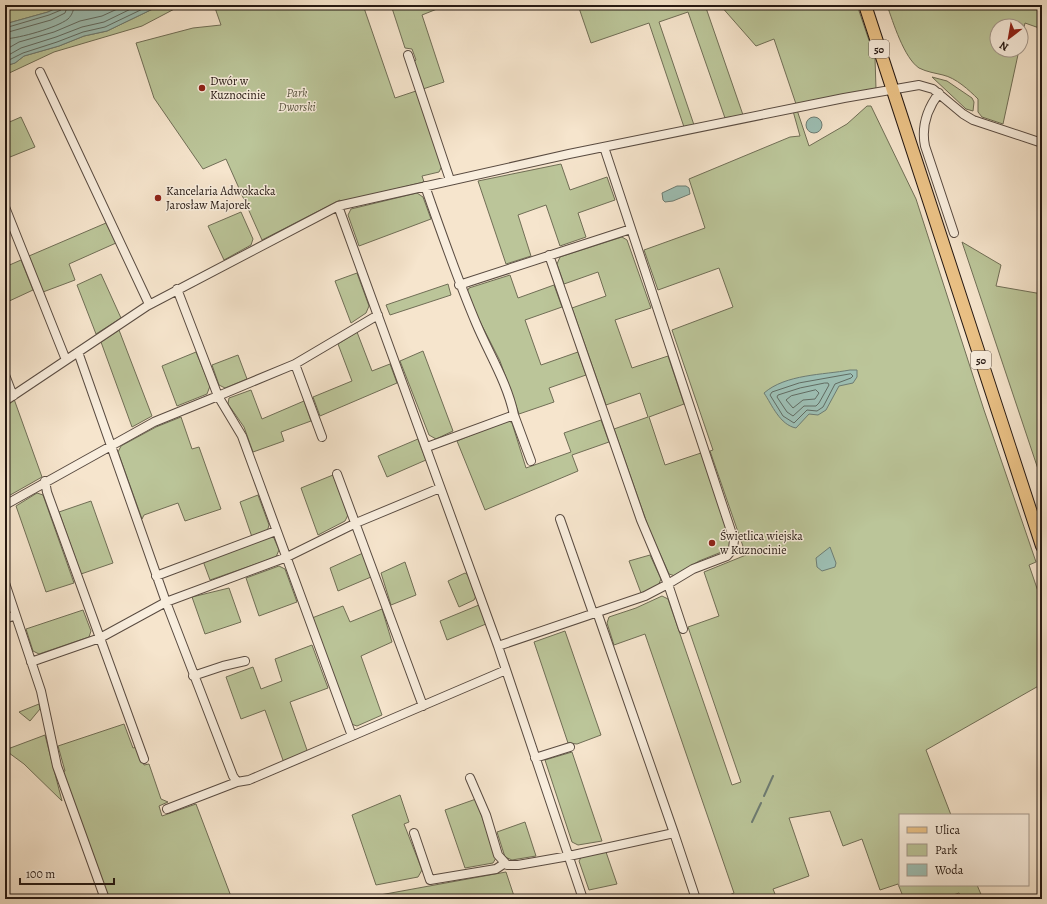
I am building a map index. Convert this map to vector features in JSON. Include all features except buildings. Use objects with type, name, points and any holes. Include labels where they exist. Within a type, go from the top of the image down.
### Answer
[{"type":"main road","name":"50","points":[[865,5],[1042,546]]},
{"type":"street","points":[[408,55],[450,180]]},
{"type":"street","points":[[40,72],[149,304]]},
{"type":"street","points":[[5,401],[149,304],[338,206],[604,147],[892,89],[919,85],[928,87],[939,93],[963,114],[973,120],[1042,143]]},
{"type":"street","points":[[939,93],[926,115],[924,140],[954,233]]},
{"type":"street","points":[[498,646],[645,596],[693,569],[727,556],[734,549],[734,540],[604,147]]},
{"type":"street","points":[[425,186],[459,285],[478,329],[498,367],[531,461]]},
{"type":"street","points":[[338,206],[427,447],[440,488],[498,646],[583,899]]},
{"type":"street","points":[[5,208],[66,360]]},
{"type":"street","points":[[459,285],[631,229]]},
{"type":"street","points":[[549,255],[641,520],[668,584],[683,629]]},
{"type":"street","points":[[177,290],[218,396],[242,436],[352,736]]},
{"type":"street","points":[[5,505],[45,481],[154,422],[295,364],[378,315]]},
{"type":"street","points":[[78,352],[156,576],[232,776],[237,782]]},
{"type":"street","points":[[295,364],[322,437]]},
{"type":"street","points":[[5,375],[13,396]]},
{"type":"street","points":[[427,447],[514,415]]},
{"type":"street","points":[[337,474],[423,706]]},
{"type":"street","points":[[45,481],[52,506],[144,759]]},
{"type":"street","points":[[31,662],[100,638],[166,602],[287,557],[356,523],[440,488]]},
{"type":"street","points":[[560,519],[674,833],[696,899]]},
{"type":"street","points":[[156,576],[276,531]]},
{"type":"street","points":[[5,583],[45,704],[57,766],[104,899]]},
{"type":"street","points":[[5,619],[15,615]]},
{"type":"street","points":[[193,676],[223,666],[245,661]]},
{"type":"street","points":[[167,809],[237,782],[249,780],[506,670]]},
{"type":"street","points":[[535,758],[570,747]]},
{"type":"street","points":[[470,778],[486,815],[498,855],[507,865],[518,865],[569,856],[674,833]]},
{"type":"street","points":[[414,833],[430,880],[496,868],[505,863]]},
{"type":"green space","points":[[5,5],[63,5],[48,12],[5,24]]},
{"type":"green space","points":[[161,5],[182,5],[142,26],[54,52],[5,75],[5,66],[15,63],[24,56],[59,46],[84,36],[107,31]]},
{"type":"green space","name":"Park Dworski","points":[[214,5],[363,5],[395,98],[416,91],[442,166],[439,172],[422,176],[424,182],[341,202],[340,200],[262,240],[226,159],[203,169],[154,98],[136,43],[193,28],[221,25]]},
{"type":"green space","points":[[391,5],[447,5],[422,15],[444,82],[423,89],[414,62],[416,60],[412,49],[405,48]]},
{"type":"green space","points":[[447,5],[480,5],[471,7]]},
{"type":"green space","points":[[578,5],[705,5],[743,115],[725,118],[688,12],[659,22],[694,125],[684,127],[649,23],[591,43]]},
{"type":"green space","points":[[720,5],[857,5],[875,58],[876,89],[796,104],[774,39],[756,46]]},
{"type":"green space","points":[[887,5],[1042,5],[1042,29],[1029,24],[1029,18],[989,18],[989,58],[1017,58],[1003,124],[982,117],[978,112],[978,99],[957,82],[948,77],[919,68],[904,48]]},
{"type":"green space","points":[[932,77],[947,81],[972,98],[974,102],[973,111],[966,109]]},
{"type":"green space","points":[[867,106],[871,106],[916,199],[984,410],[1036,562],[1029,565],[1042,603],[1042,684],[926,750],[951,814],[899,814],[899,886],[977,886],[983,899],[962,899],[959,893],[942,899],[904,899],[898,884],[880,890],[862,839],[843,846],[830,811],[789,818],[809,876],[773,889],[777,899],[720,899],[734,893],[645,634],[614,645],[607,623],[609,617],[636,608],[662,596],[668,599],[732,785],[741,782],[688,627],[719,616],[704,572],[746,555],[710,451],[713,450],[672,330],[733,307],[719,268],[658,290],[644,250],[705,228],[689,179],[790,137],[800,136],[793,111],[797,110],[809,146],[847,124]]},
{"type":"green space","points":[[21,117],[35,147],[5,159],[5,124]]},
{"type":"green space","points":[[561,164],[570,190],[607,177],[615,200],[578,213],[586,237],[560,246],[546,205],[518,215],[531,256],[506,264],[478,181]]},
{"type":"green space","points":[[417,193],[423,197],[431,219],[359,246],[348,215],[351,209]]},
{"type":"green space","points":[[241,212],[253,239],[251,245],[224,260],[208,226]]},
{"type":"green space","points":[[106,223],[116,243],[69,264],[75,280],[43,292],[29,256]]},
{"type":"green space","points":[[622,237],[627,240],[651,308],[615,320],[632,368],[668,356],[684,404],[649,417],[665,465],[701,453],[732,543],[729,549],[699,561],[675,576],[669,574],[649,529],[614,429],[648,417],[640,393],[606,405],[572,308],[606,296],[598,272],[564,284],[557,264],[560,257]]},
{"type":"green space","points":[[962,242],[1001,265],[996,286],[1042,294],[1042,481]]},
{"type":"green space","points":[[21,260],[33,290],[5,303],[5,267]]},
{"type":"green space","points":[[357,273],[369,306],[366,313],[351,323],[335,281]]},
{"type":"green space","points":[[101,274],[121,318],[96,334],[77,285]]},
{"type":"green space","points":[[510,275],[518,298],[554,285],[562,307],[525,320],[541,365],[578,352],[586,375],[549,388],[554,402],[519,414],[500,361],[466,294],[469,288]]},
{"type":"green space","points":[[448,284],[451,295],[390,315],[386,305]]},
{"type":"green space","points":[[119,330],[152,416],[132,427],[101,342]]},
{"type":"green space","points":[[357,332],[372,371],[390,364],[397,383],[320,416],[313,397],[352,381],[338,344]]},
{"type":"green space","points":[[423,351],[453,431],[436,439],[429,435],[400,361]]},
{"type":"green space","points":[[196,352],[210,386],[207,394],[177,406],[162,366]]},
{"type":"green space","points":[[238,355],[247,379],[225,388],[219,385],[212,365]]},
{"type":"green space","points":[[251,390],[262,419],[304,401],[311,421],[281,432],[284,441],[253,452],[244,427],[228,404],[229,398]]},
{"type":"green space","points":[[14,399],[42,477],[5,498],[5,406]]},
{"type":"green space","points":[[181,417],[192,449],[199,447],[221,509],[185,521],[178,503],[144,515],[142,519],[118,452],[121,446],[156,427]]},
{"type":"green space","points":[[508,420],[512,423],[526,468],[571,452],[564,433],[601,420],[609,442],[572,455],[578,471],[485,510],[457,441]]},
{"type":"green space","points":[[418,439],[426,460],[387,477],[378,456]]},
{"type":"green space","points":[[333,475],[348,515],[345,521],[318,535],[301,488]]},
{"type":"green space","points":[[37,493],[43,495],[74,583],[46,592],[16,506]]},
{"type":"green space","points":[[258,495],[269,525],[267,532],[252,537],[240,502]]},
{"type":"green space","points":[[91,501],[113,563],[81,574],[59,512]]},
{"type":"green space","points":[[273,536],[279,550],[276,557],[210,580],[203,561]]},
{"type":"green space","points":[[363,553],[371,577],[338,591],[330,568]]},
{"type":"green space","points":[[650,555],[661,579],[658,586],[641,593],[629,561]]},
{"type":"green space","points":[[405,562],[416,595],[391,605],[381,573]]},
{"type":"green space","points":[[279,566],[285,569],[297,602],[259,616],[246,578]]},
{"type":"green space","points":[[465,573],[468,575],[476,596],[474,600],[459,607],[448,581]]},
{"type":"green space","points":[[229,588],[241,622],[205,634],[192,597]]},
{"type":"green space","points":[[479,605],[486,624],[447,640],[440,621]]},
{"type":"green space","points":[[343,606],[350,622],[382,609],[392,642],[361,656],[382,715],[357,726],[351,724],[312,618]]},
{"type":"green space","points":[[83,610],[91,631],[89,637],[39,654],[33,651],[26,629]]},
{"type":"green space","points":[[565,631],[601,735],[577,744],[568,743],[534,642]]},
{"type":"green space","points":[[312,645],[328,688],[290,702],[308,753],[284,763],[265,710],[241,719],[226,677],[253,667],[261,689],[282,681],[275,659]]},
{"type":"green space","points":[[39,704],[40,709],[30,721],[19,712]]},
{"type":"green space","points":[[124,724],[133,748],[137,747],[144,765],[149,764],[161,799],[168,802],[159,806],[162,816],[196,804],[232,899],[106,899],[61,773],[65,771],[58,746]]},
{"type":"green space","points":[[45,735],[62,801],[24,764],[5,750]]},
{"type":"green space","points":[[572,752],[602,841],[578,845],[572,842],[545,760]]},
{"type":"green space","points":[[400,795],[409,822],[404,824],[422,870],[418,877],[376,885],[352,815]]},
{"type":"green space","points":[[476,799],[496,858],[493,863],[465,868],[445,810]]},
{"type":"green space","points":[[525,822],[536,856],[512,860],[505,857],[497,832]]},
{"type":"green space","points":[[606,852],[617,884],[589,890],[579,861],[582,856]]},
{"type":"green space","points":[[506,872],[515,899],[381,899],[380,895]]},
{"type":"water","points":[[63,5],[161,5],[107,31],[84,36],[59,46],[24,56],[15,63],[5,66],[5,24],[48,12]]},
{"type":"water","points":[[814,117],[820,119],[822,125],[820,131],[814,133],[808,131],[806,125],[808,119]]},
{"type":"water","points":[[677,186],[686,186],[689,188],[690,194],[673,201],[665,202],[663,200],[662,193]]},
{"type":"water","points":[[857,370],[857,377],[853,383],[839,386],[826,410],[818,415],[809,414],[796,428],[785,423],[781,419],[773,409],[764,393],[783,382],[805,376]]},
{"type":"water","points":[[830,547],[836,563],[835,567],[822,571],[817,567],[816,558]]},
{"type":"waterway","points":[[764,796],[773,776]]},
{"type":"waterway","points":[[752,822],[761,803]]},
{"type":"place","name":"Dwór w Kuznocinie","points":[[202,88]]},
{"type":"place","name":"Kancelaria Adwokacka Jarosław Majorek","points":[[158,198]]},
{"type":"place","name":"Świetlica wiejska w Kuznocinie","points":[[712,543]]}]
